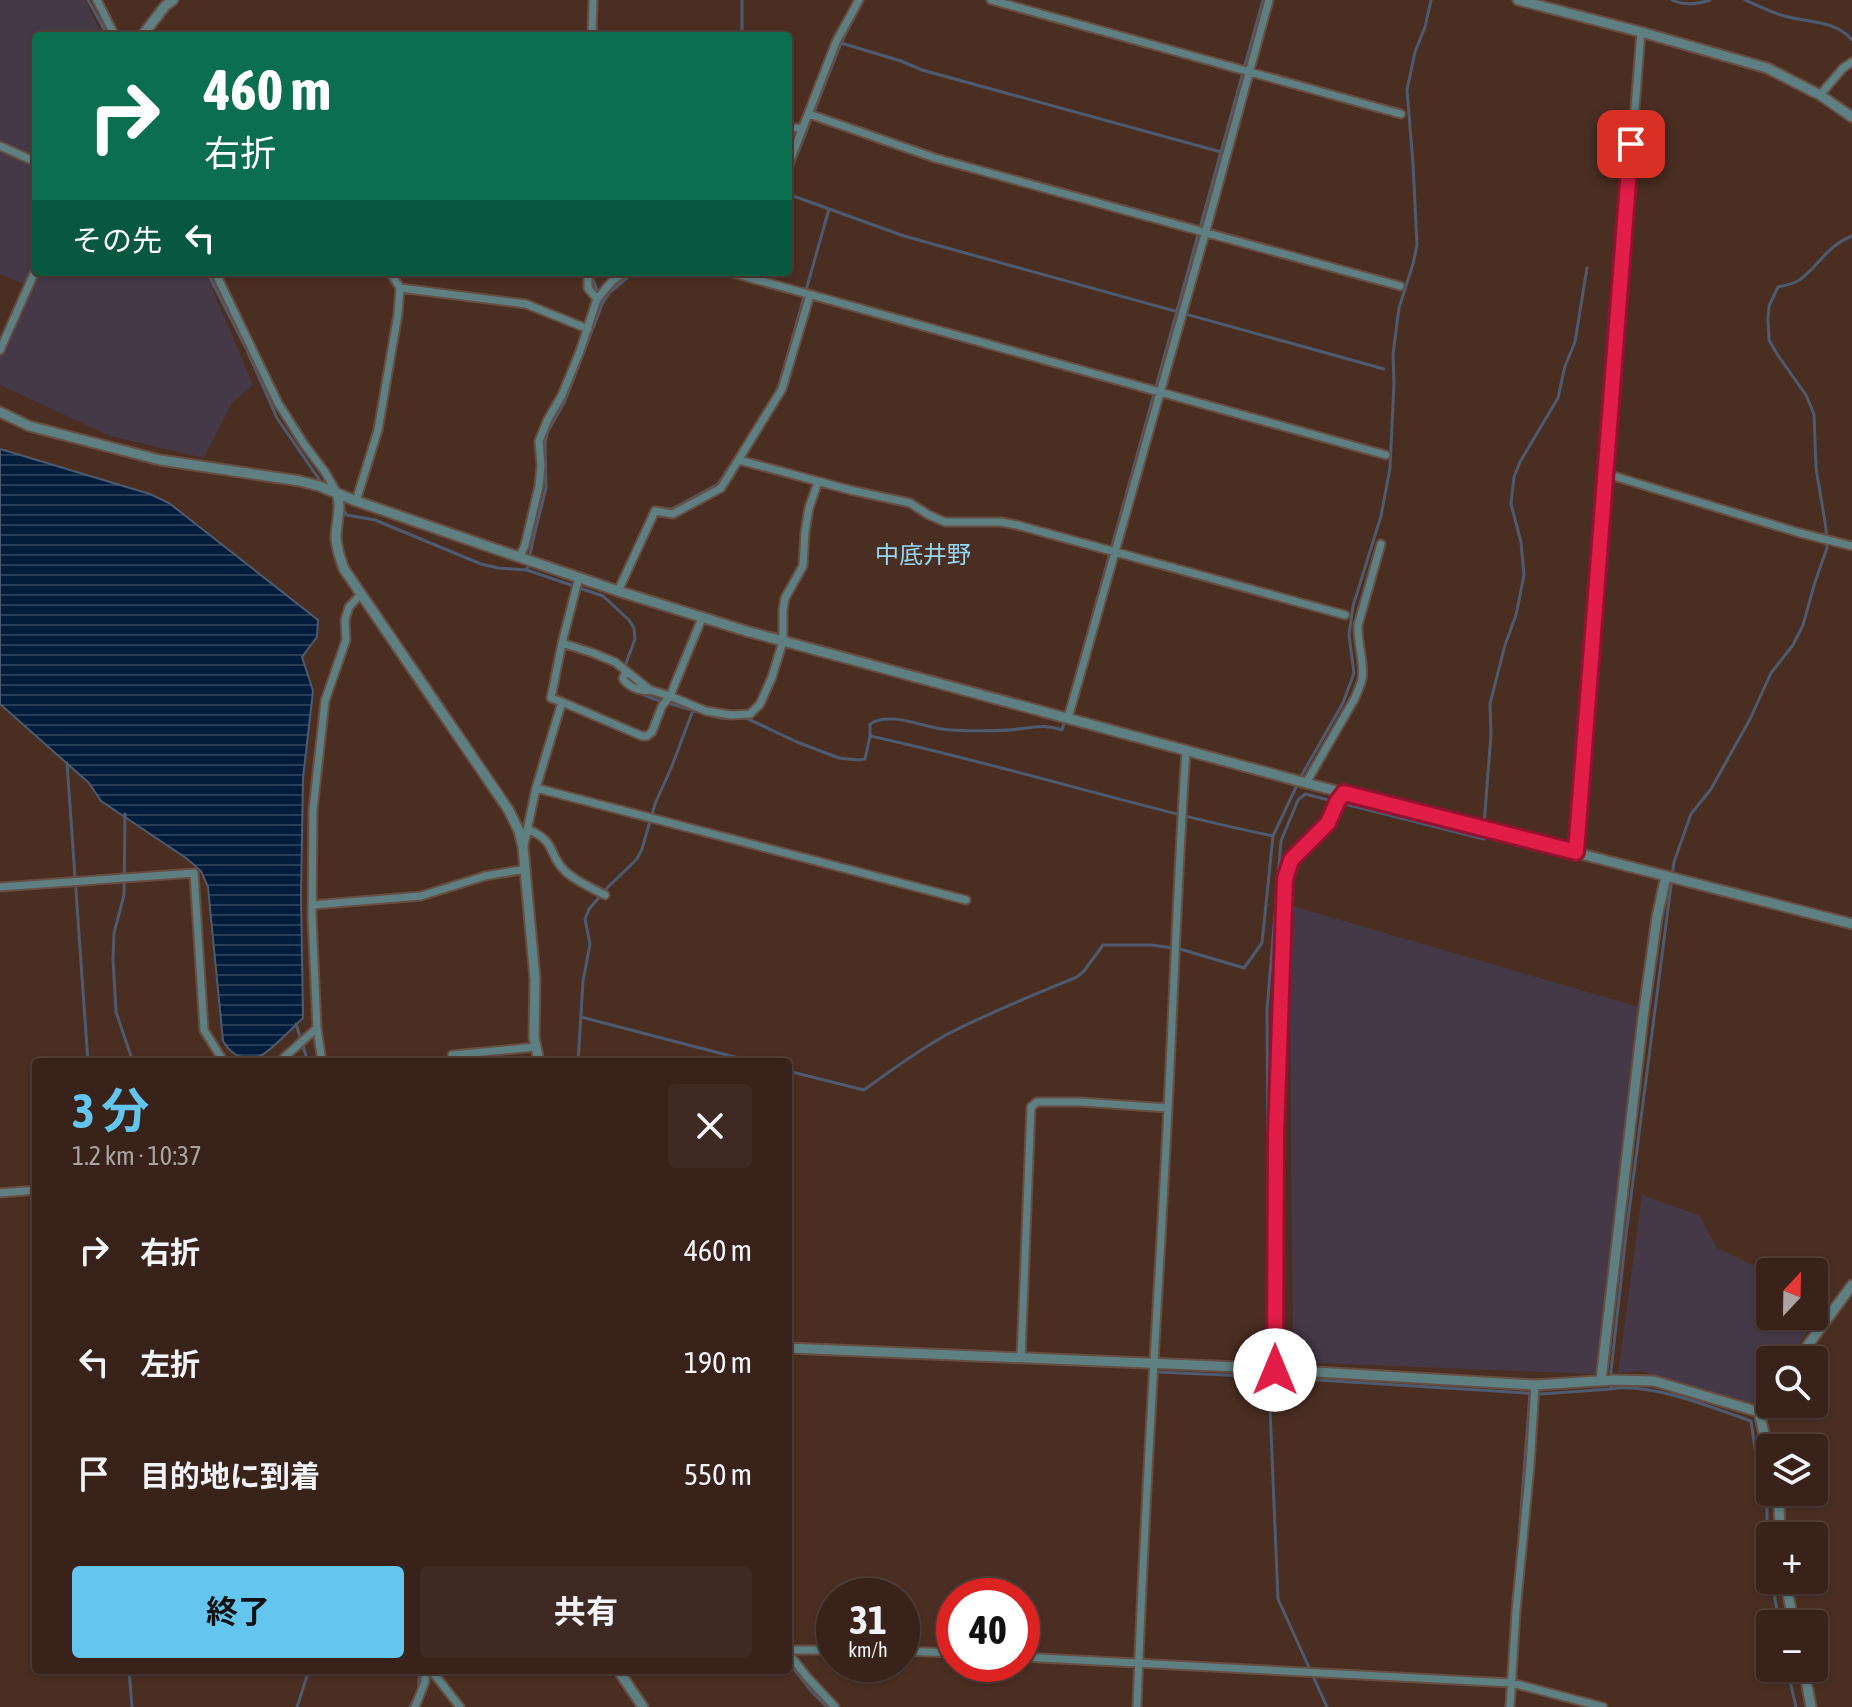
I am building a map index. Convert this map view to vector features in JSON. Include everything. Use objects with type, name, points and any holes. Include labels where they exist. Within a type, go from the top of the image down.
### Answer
[{"type":"street","points":[[97,0],[113,32]]},
{"type":"street","points":[[145,32],[173,0]]},
{"type":"street","points":[[592,32],[593,0]]},
{"type":"street","points":[[792,156],[836,42],[859,0]]},
{"type":"street","points":[[991,0],[1401,114]]},
{"type":"street","points":[[1068,718],[1269,0]]},
{"type":"street","points":[[1518,0],[1535,2],[1767,68],[1820,95],[1852,117]]},
{"type":"street","points":[[1576,852],[1641,32]]},
{"type":"street","points":[[1820,95],[1852,62]]},
{"type":"street","points":[[809,114],[935,158],[1400,286]]},
{"type":"street","points":[[792,128],[803,128]]},
{"type":"street","points":[[0,146],[32,160]]},
{"type":"street","points":[[0,350],[33,276]]},
{"type":"street","points":[[217,276],[278,403],[337,493],[340,503],[336,537],[344,569],[508,809],[519,831],[526,869],[535,979],[534,1037],[538,1058]]},
{"type":"street","points":[[356,501],[378,430],[398,314],[400,288],[392,276]]},
{"type":"street","points":[[588,276],[588,288],[597,299]]},
{"type":"street","points":[[520,556],[539,486],[539,441],[562,395],[597,299],[620,276]]},
{"type":"street","points":[[743,276],[1386,455]]},
{"type":"street","points":[[400,288],[526,304],[588,329]]},
{"type":"street","points":[[618,591],[655,511],[673,514],[721,488],[782,389],[810,295]]},
{"type":"street","points":[[0,412],[29,426],[160,460],[319,486],[702,618],[1293,780],[1852,924]]},
{"type":"street","points":[[739,460],[910,503],[945,522],[1017,525],[1345,615]]},
{"type":"street","points":[[1607,474],[1852,546]]},
{"type":"street","points":[[562,643],[615,662],[650,690],[706,711],[750,714],[760,704],[783,641],[785,598],[803,566],[809,508],[818,482]]},
{"type":"street","points":[[1306,783],[1361,683],[1363,675],[1358,625],[1381,544]]},
{"type":"street","points":[[579,577],[551,698],[642,736],[652,732],[702,618]]},
{"type":"street","points":[[321,1058],[317,1028],[312,905],[313,810],[325,701],[346,640],[345,620],[349,607],[361,594]]},
{"type":"street","points":[[523,847],[536,788],[562,702]]},
{"type":"street","points":[[1137,1707],[1186,750]]},
{"type":"street","points":[[536,788],[966,900]]},
{"type":"street","points":[[1275,1370],[1276,1135],[1285,879],[1291,860],[1328,823],[1344,793]]},
{"type":"street","points":[[527,829],[544,837],[569,875],[605,895]]},
{"type":"street","points":[[312,905],[421,896],[485,876],[526,869]]},
{"type":"street","points":[[0,887],[194,873],[204,1030],[222,1058]]},
{"type":"street","points":[[1601,1380],[1643,1017],[1666,876]]},
{"type":"street","points":[[283,1058],[317,1028]]},
{"type":"street","points":[[452,1055],[536,1047]]},
{"type":"street","points":[[1021,1358],[1031,1107],[1037,1102],[1081,1102],[1168,1108]]},
{"type":"street","points":[[0,1193],[32,1190]]},
{"type":"street","points":[[1807,1346],[1852,1285]]},
{"type":"street","points":[[792,1348],[1535,1385],[1601,1380],[1654,1381],[1756,1411]]},
{"type":"street","points":[[1510,1707],[1535,1385]]},
{"type":"street","points":[[792,1651],[816,1650]]},
{"type":"street","points":[[792,1658],[835,1707]]},
{"type":"street","points":[[1040,1658],[1512,1683],[1603,1707]]},
{"type":"street","points":[[415,1707],[421,1697],[425,1674]]},
{"type":"street","points":[[434,1674],[460,1707]]},
{"type":"street","points":[[621,1674],[643,1707]]},
{"type":"street","points":[[1807,1682],[1811,1707]]},
{"type":"shaded area","points":[[0,0],[85,0],[101,32],[32,32],[32,276],[207,276],[253,385],[232,403],[204,458],[110,436],[0,385],[0,340],[25,285],[0,274]]},
{"type":"shaded area","points":[[1289,905],[1639,1007],[1595,1374],[1293,1362]]},
{"type":"shaded area","points":[[1642,1195],[1700,1216],[1717,1248],[1756,1266],[1756,1330],[1809,1330],[1797,1346],[1756,1346],[1755,1404],[1641,1371],[1618,1373]]},
{"type":"water","points":[[0,449],[150,494],[169,503],[318,620],[317,637],[302,657],[313,691],[303,778],[303,1018],[260,1056],[238,1056],[223,1041],[208,887],[201,871],[101,801],[89,783],[0,704]]},
{"type":"waterway","points":[[88,0],[106,32]]},
{"type":"waterway","points":[[742,0],[742,32]]},
{"type":"waterway","points":[[792,168],[841,43],[863,0]]},
{"type":"waterway","points":[[1066,712],[1263,0]]},
{"type":"waterway","points":[[1300,778],[1343,703],[1354,673],[1349,635],[1353,606],[1381,516],[1390,468],[1393,354],[1399,308],[1417,245],[1407,90],[1431,0]]},
{"type":"waterway","points":[[1672,0],[1691,4],[1710,0]]},
{"type":"waterway","points":[[1745,0],[1781,15],[1837,28],[1852,40]]},
{"type":"waterway","points":[[596,12],[596,32]]},
{"type":"waterway","points":[[841,43],[922,70],[1221,152]]},
{"type":"waterway","points":[[792,195],[904,236],[1384,369]]},
{"type":"waterway","points":[[778,389],[829,209]]},
{"type":"waterway","points":[[1767,1522],[1767,1506],[1751,1421],[1662,1393],[1644,1389],[1611,1389],[1611,1371],[1674,862],[1691,814],[1711,789],[1750,719],[1771,673],[1793,645],[1803,625],[1827,548],[1816,468],[1814,414],[1806,395],[1769,340],[1769,306],[1778,287],[1800,280],[1830,250],[1852,236]]},
{"type":"waterway","points":[[1483,838],[1491,734],[1490,704],[1516,615],[1524,575],[1521,542],[1511,504],[1514,477],[1558,398],[1565,366],[1575,342],[1587,268]]},
{"type":"waterway","points":[[209,276],[277,418],[321,482]]},
{"type":"waterway","points":[[593,276],[599,295]]},
{"type":"waterway","points":[[527,570],[546,488],[545,442],[548,431],[565,401],[603,302],[629,276]]},
{"type":"waterway","points":[[662,508],[672,509],[718,484],[743,446]]},
{"type":"waterway","points":[[343,510],[347,515],[375,520],[481,564],[527,570],[603,596],[634,628],[635,639],[625,666]]},
{"type":"waterway","points":[[620,677],[621,683],[629,688]]},
{"type":"waterway","points":[[640,693],[720,718],[746,718],[839,758],[865,759],[870,736],[1273,836]]},
{"type":"waterway","points":[[578,1058],[583,981],[590,944],[585,919],[589,909],[608,887],[637,859],[655,804],[693,710]]},
{"type":"waterway","points":[[870,736],[870,724],[888,719],[941,729],[984,731],[1041,726],[1062,730],[1065,719]]},
{"type":"waterway","points":[[67,763],[88,1058]]},
{"type":"waterway","points":[[792,1072],[864,1090],[946,1035],[1077,977],[1103,945],[1151,945],[1180,949],[1244,968],[1262,943],[1273,836],[1297,785]]},
{"type":"waterway","points":[[1327,1707],[1278,1599],[1269,1384],[1267,1010],[1281,841],[1298,800],[1305,794],[1484,839]]},
{"type":"waterway","points":[[125,814],[124,895],[114,933],[113,959],[116,1012],[132,1058]]},
{"type":"waterway","points":[[581,1017],[739,1058]]},
{"type":"waterway","points":[[296,1024],[307,1058]]},
{"type":"waterway","points":[[1157,1372],[1541,1394],[1611,1389]]},
{"type":"waterway","points":[[1517,1564],[1530,1393]]},
{"type":"waterway","points":[[1774,1594],[1777,1610]]},
{"type":"waterway","points":[[1506,1707],[1510,1655]]},
{"type":"waterway","points":[[792,1666],[827,1707]]},
{"type":"waterway","points":[[129,1674],[132,1707]]},
{"type":"waterway","points":[[297,1707],[308,1674]]},
{"type":"waterway","points":[[410,1707],[419,1690],[419,1674]]},
{"type":"waterway","points":[[1790,1682],[1796,1707]]},
{"type":"district","name":"中底井野","points":[[923,555]]},
{"type":"route","points":[[1275,1370],[1276,1135],[1285,879],[1291,860],[1328,823],[1344,793],[1576,852],[1631,144]]}]
